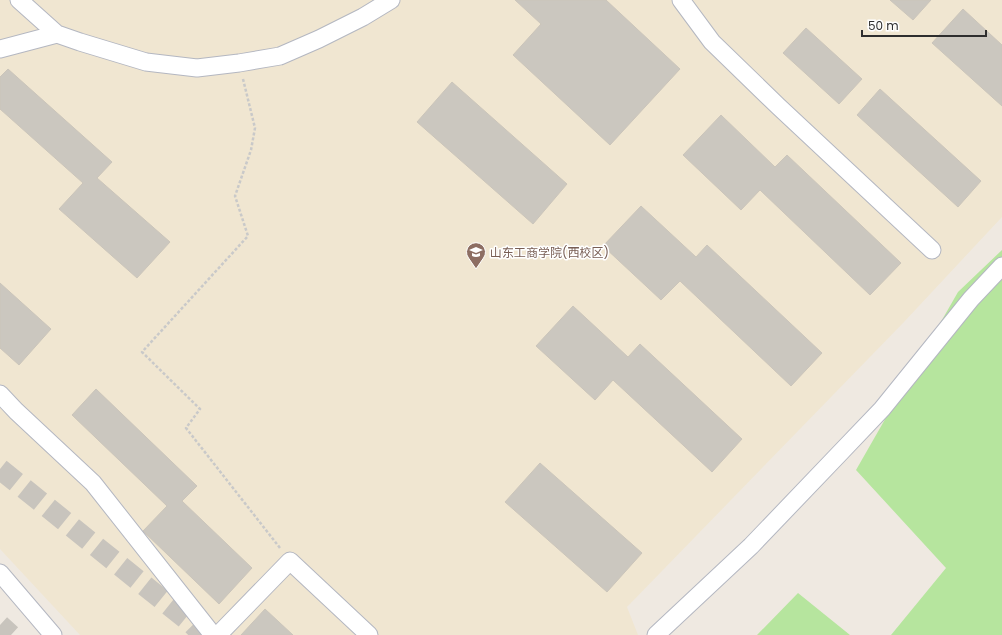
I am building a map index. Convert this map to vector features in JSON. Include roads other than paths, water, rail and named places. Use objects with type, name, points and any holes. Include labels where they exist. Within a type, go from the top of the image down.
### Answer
[{"type":"street","points":[[19,0],[57,34],[146,62],[197,68],[280,56],[320,39],[363,17],[391,0]]},
{"type":"street","points":[[681,0],[712,42],[932,250]]},
{"type":"street","points":[[0,49],[57,34]]},
{"type":"street","points":[[656,635],[751,546],[840,453],[882,408],[971,300],[1002,266]]},
{"type":"street","points":[[0,394],[16,411],[93,483],[213,635]]},
{"type":"street","points":[[218,635],[290,561],[369,635]]},
{"type":"street","points":[[0,573],[53,635]]},
{"type":"tunnel","points":[[0,469],[191,623],[203,635]]},
{"type":"tunnel","points":[[0,625],[11,635]]},
{"type":"place","name":"山东工商学院(西校区)","points":[[476,269]]}]
